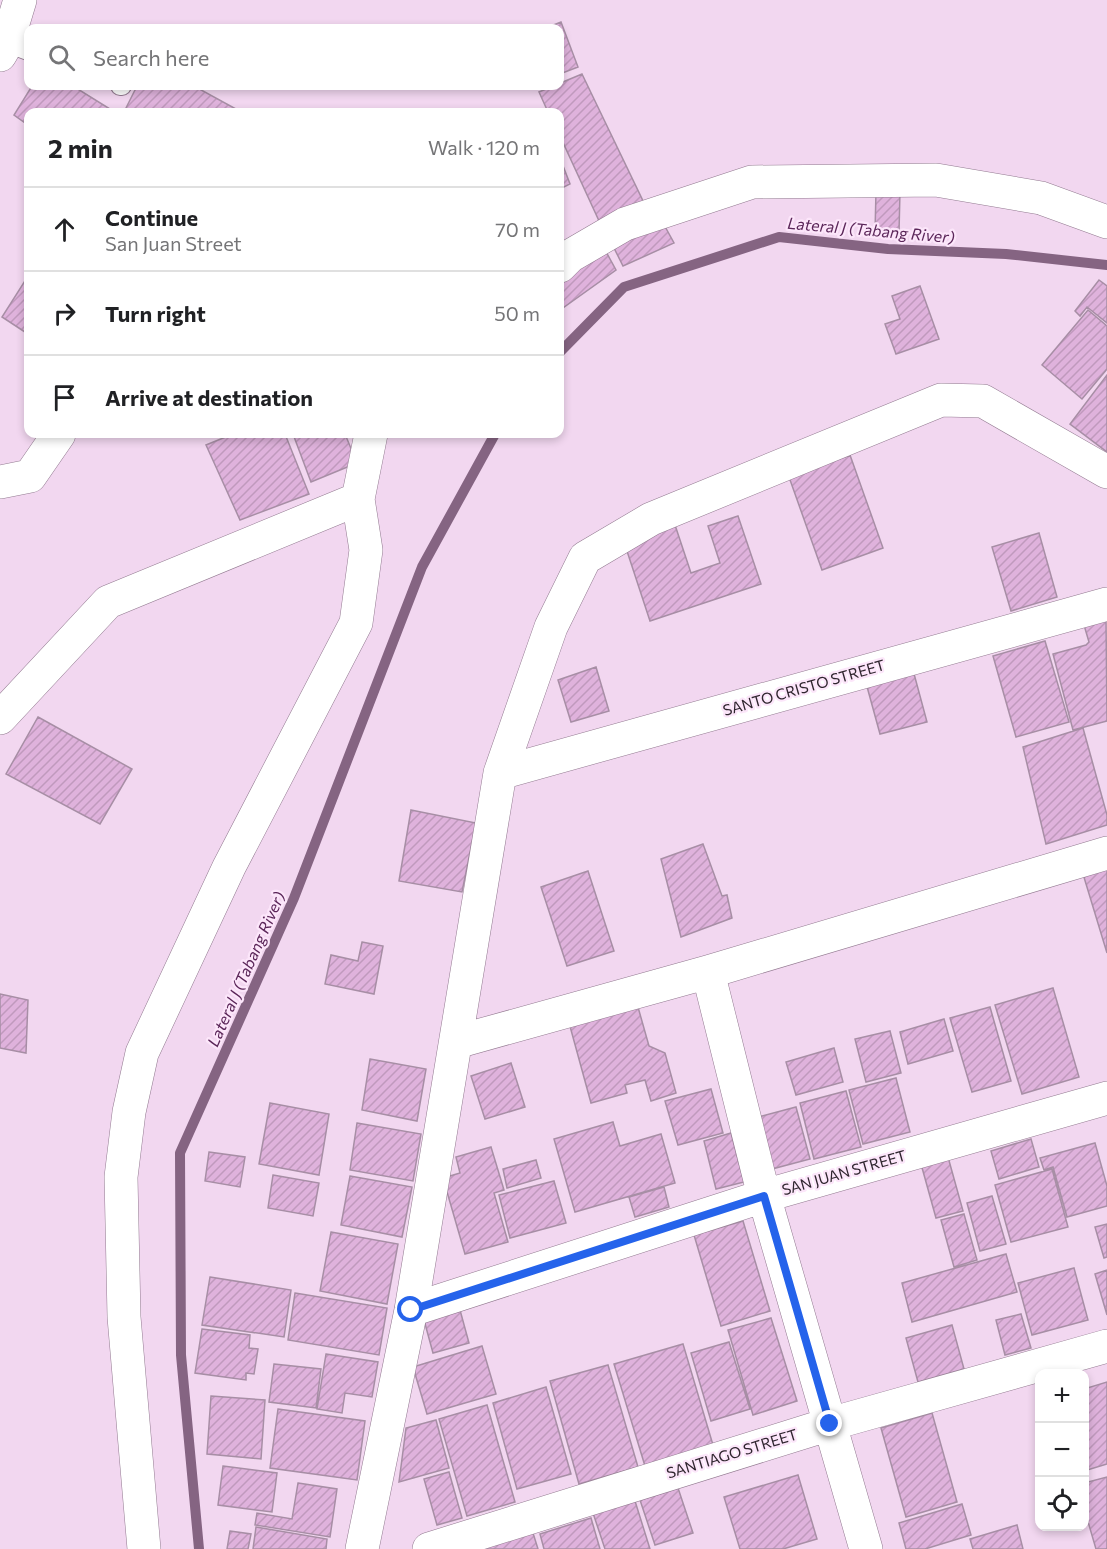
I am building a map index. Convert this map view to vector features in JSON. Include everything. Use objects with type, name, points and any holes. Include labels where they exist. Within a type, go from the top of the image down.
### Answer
[{"type":"street","points":[[12,50],[20,0]]},
{"type":"street","points":[[564,262],[570,256],[625,224],[752,182],[936,180],[1041,198],[1107,222]]},
{"type":"street","points":[[362,1549],[411,1310],[500,773],[551,627],[585,558],[651,519],[941,400],[983,401],[1107,471]]},
{"type":"street","points":[[0,482],[30,476],[56,438]]},
{"type":"street","points":[[144,1549],[124,1317],[121,1177],[129,1112],[142,1053],[147,1042],[229,867],[356,623],[366,550],[357,499],[370,438]]},
{"type":"street","points":[[0,718],[108,602],[357,499]]},
{"type":"street","name":"SANTO CRISTO STREET","points":[[500,773],[1107,604]]},
{"type":"street","points":[[456,1042],[708,972],[1107,853]]},
{"type":"street","points":[[708,972],[764,1196],[866,1549]]},
{"type":"street","name":"SAN JUAN STREET","points":[[411,1310],[764,1196],[1107,1098]]},
{"type":"street","name":"SANTIAGO STREET","points":[[429,1549],[830,1424],[1107,1346]]},
{"type":"building","points":[[564,30],[578,67],[564,72]]},
{"type":"building","points":[[582,74],[644,203],[600,223],[564,145],[564,108],[546,108],[539,92],[564,90],[564,82]]},
{"type":"building","points":[[30,90],[79,90],[108,108],[24,108],[24,122],[14,115]]},
{"type":"building","points":[[135,90],[201,90],[234,108],[126,108]]},
{"type":"building","points":[[564,168],[570,184],[564,187]]},
{"type":"building","points":[[876,191],[900,191],[899,233],[875,233]]},
{"type":"building","points":[[662,221],[674,243],[623,266],[612,244]]},
{"type":"building","points":[[604,248],[616,270],[564,307],[564,273]]},
{"type":"building","points":[[1099,280],[1107,286],[1107,323],[1087,307],[1080,316],[1075,311]]},
{"type":"building","points":[[24,282],[24,331],[2,317]]},
{"type":"building","points":[[920,286],[939,339],[896,354],[885,324],[900,319],[892,296]]},
{"type":"building","points":[[1088,310],[1107,326],[1107,369],[1082,399],[1042,365]]},
{"type":"building","points":[[1107,375],[1107,452],[1070,424]]},
{"type":"building","points":[[223,438],[287,438],[309,494],[240,520],[206,445]]},
{"type":"building","points":[[294,438],[347,438],[357,463],[311,482]]},
{"type":"building","points":[[850,455],[883,548],[822,570],[789,477]]},
{"type":"building","points":[[738,516],[761,584],[650,621],[624,542],[675,525],[691,573],[720,563],[708,526]]},
{"type":"building","points":[[1039,533],[1057,597],[1011,611],[992,547]]},
{"type":"building","points":[[1106,619],[1107,721],[1073,730],[1053,654],[1086,645],[1089,642],[1084,625]]},
{"type":"building","points":[[1045,641],[1069,722],[1016,737],[993,656]]},
{"type":"building","points":[[596,667],[609,711],[571,722],[558,680]]},
{"type":"building","points":[[913,670],[927,722],[880,734],[866,683]]},
{"type":"building","points":[[38,717],[132,769],[100,824],[6,774]]},
{"type":"building","points":[[1083,728],[1107,815],[1107,825],[1046,844],[1023,747]]},
{"type":"building","points":[[411,810],[476,823],[462,892],[399,881]]},
{"type":"building","points":[[703,844],[722,896],[727,895],[732,918],[681,937],[661,859]]},
{"type":"building","points":[[1107,867],[1107,953],[1083,874]]},
{"type":"building","points":[[588,871],[614,951],[567,966],[541,887]]},
{"type":"building","points":[[362,942],[383,946],[374,994],[325,984],[331,955],[358,961]]},
{"type":"building","points":[[1053,988],[1079,1077],[1022,1094],[995,1005]]},
{"type":"building","points":[[0,994],[28,1000],[26,1053],[0,1048]]},
{"type":"building","points":[[636,1000],[649,1046],[665,1053],[676,1093],[651,1101],[645,1080],[625,1085],[627,1093],[591,1103],[568,1019]]},
{"type":"building","points":[[990,1007],[1011,1081],[972,1092],[950,1018]]},
{"type":"building","points":[[944,1019],[953,1051],[908,1064],[900,1032]]},
{"type":"building","points":[[890,1031],[901,1073],[866,1082],[855,1039]]},
{"type":"building","points":[[834,1048],[843,1082],[796,1095],[786,1062]]},
{"type":"building","points":[[370,1059],[426,1069],[417,1121],[362,1110]]},
{"type":"building","points":[[511,1063],[525,1107],[485,1119],[471,1076]]},
{"type":"building","points":[[896,1078],[910,1132],[863,1144],[849,1090]]},
{"type":"building","points":[[711,1089],[723,1133],[678,1145],[665,1101]]},
{"type":"building","points":[[846,1091],[861,1147],[814,1159],[800,1103]]},
{"type":"building","points":[[270,1103],[329,1114],[319,1175],[259,1164]]},
{"type":"building","points":[[796,1107],[810,1159],[772,1169],[758,1117]]},
{"type":"building","points":[[613,1122],[620,1146],[661,1134],[675,1183],[575,1212],[554,1139]]},
{"type":"building","points":[[357,1123],[421,1134],[413,1181],[350,1170]]},
{"type":"building","points":[[731,1133],[744,1182],[716,1189],[704,1141]]},
{"type":"building","points":[[1031,1139],[1039,1167],[999,1179],[991,1151]]},
{"type":"building","points":[[1095,1143],[1107,1186],[1107,1206],[1067,1217],[1053,1167],[1044,1170],[1040,1158]]},
{"type":"building","points":[[491,1147],[504,1190],[494,1193],[508,1242],[465,1254],[443,1178],[460,1173],[456,1157]]},
{"type":"building","points":[[209,1152],[245,1157],[240,1187],[205,1181]]},
{"type":"building","points":[[948,1157],[963,1211],[936,1218],[921,1164]]},
{"type":"building","points":[[536,1160],[541,1178],[507,1188],[503,1169]]},
{"type":"building","points":[[1052,1169],[1068,1227],[1011,1242],[995,1185]]},
{"type":"building","points":[[273,1175],[319,1183],[313,1216],[268,1208]]},
{"type":"building","points":[[350,1176],[412,1187],[402,1237],[341,1225]]},
{"type":"building","points":[[554,1181],[566,1223],[510,1238],[499,1195]]},
{"type":"building","points":[[664,1187],[669,1207],[635,1217],[629,1197]]},
{"type":"building","points":[[992,1196],[1006,1244],[980,1251],[967,1203]]},
{"type":"building","points":[[964,1214],[977,1260],[954,1267],[941,1220]]},
{"type":"building","points":[[743,1221],[770,1311],[721,1326],[694,1235]]},
{"type":"building","points":[[1107,1224],[1107,1257],[1104,1258],[1095,1227]]},
{"type":"building","points":[[331,1232],[398,1244],[387,1304],[320,1291]]},
{"type":"building","points":[[1006,1254],[1017,1292],[912,1322],[902,1283]]},
{"type":"building","points":[[1074,1268],[1088,1320],[1032,1335],[1018,1283]]},
{"type":"building","points":[[1107,1270],[1107,1315],[1095,1274]]},
{"type":"building","points":[[210,1277],[291,1290],[284,1337],[202,1325]]},
{"type":"building","points":[[295,1293],[387,1308],[379,1355],[288,1340]]},
{"type":"building","points":[[460,1310],[469,1343],[433,1353],[424,1320]]},
{"type":"building","points":[[1021,1314],[1031,1348],[1005,1355],[996,1320]]},
{"type":"building","points":[[771,1318],[797,1401],[753,1415],[728,1330]]},
{"type":"building","points":[[952,1325],[964,1369],[918,1382],[906,1338]]},
{"type":"building","points":[[202,1329],[250,1335],[249,1348],[258,1349],[254,1374],[246,1373],[246,1380],[195,1373]]},
{"type":"building","points":[[729,1342],[750,1409],[711,1421],[691,1353]]},
{"type":"building","points":[[683,1344],[713,1445],[645,1466],[614,1364]]},
{"type":"building","points":[[482,1346],[496,1394],[427,1414],[413,1367]]},
{"type":"building","points":[[326,1354],[378,1362],[372,1397],[345,1393],[342,1413],[317,1409]]},
{"type":"building","points":[[274,1364],[321,1369],[316,1408],[269,1402]]},
{"type":"building","points":[[608,1365],[638,1467],[579,1484],[550,1381]]},
{"type":"building","points":[[1107,1382],[1107,1464],[1089,1469],[1089,1423],[1089,1387]]},
{"type":"building","points":[[546,1387],[571,1474],[517,1489],[493,1403]]},
{"type":"building","points":[[211,1396],[265,1400],[261,1459],[207,1454]]},
{"type":"building","points":[[487,1405],[515,1502],[467,1516],[439,1419]]},
{"type":"building","points":[[278,1409],[365,1421],[357,1480],[270,1468]]},
{"type":"building","points":[[932,1413],[957,1502],[906,1517],[881,1428]]},
{"type":"building","points":[[436,1420],[449,1468],[399,1482],[406,1428]]},
{"type":"building","points":[[223,1466],[277,1473],[272,1512],[218,1505]]},
{"type":"building","points":[[449,1472],[462,1518],[437,1525],[424,1479]]},
{"type":"building","points":[[798,1475],[817,1539],[783,1549],[740,1549],[724,1497]]},
{"type":"building","points":[[1107,1477],[1107,1549],[1096,1549],[1089,1525],[1089,1482]]},
{"type":"building","points":[[298,1483],[337,1489],[330,1537],[255,1525],[257,1513],[292,1519]]},
{"type":"building","points":[[678,1488],[693,1533],[655,1545],[640,1500]]},
{"type":"building","points":[[635,1501],[650,1549],[605,1549],[593,1513]]},
{"type":"building","points":[[962,1504],[971,1535],[925,1549],[906,1549],[899,1523]]},
{"type":"building","points":[[591,1518],[600,1549],[544,1549],[540,1534]]},
{"type":"building","points":[[1017,1525],[1023,1549],[973,1549],[970,1539]]},
{"type":"building","points":[[256,1527],[327,1539],[326,1549],[253,1549]]},
{"type":"building","points":[[230,1531],[251,1534],[248,1549],[227,1549]]},
{"type":"building","points":[[533,1533],[538,1549],[476,1549]]},
{"type":"waterway","name":"Lateral J (Tabang River)","points":[[564,348],[624,287],[779,237],[888,249],[1006,254],[1107,265]]},
{"type":"waterway","name":"Lateral J (Tabang River)","points":[[199,1549],[181,1355],[180,1153],[294,898],[422,567],[493,438]]},
{"type":"route","points":[[411,1310],[764,1196],[830,1424]]}]
